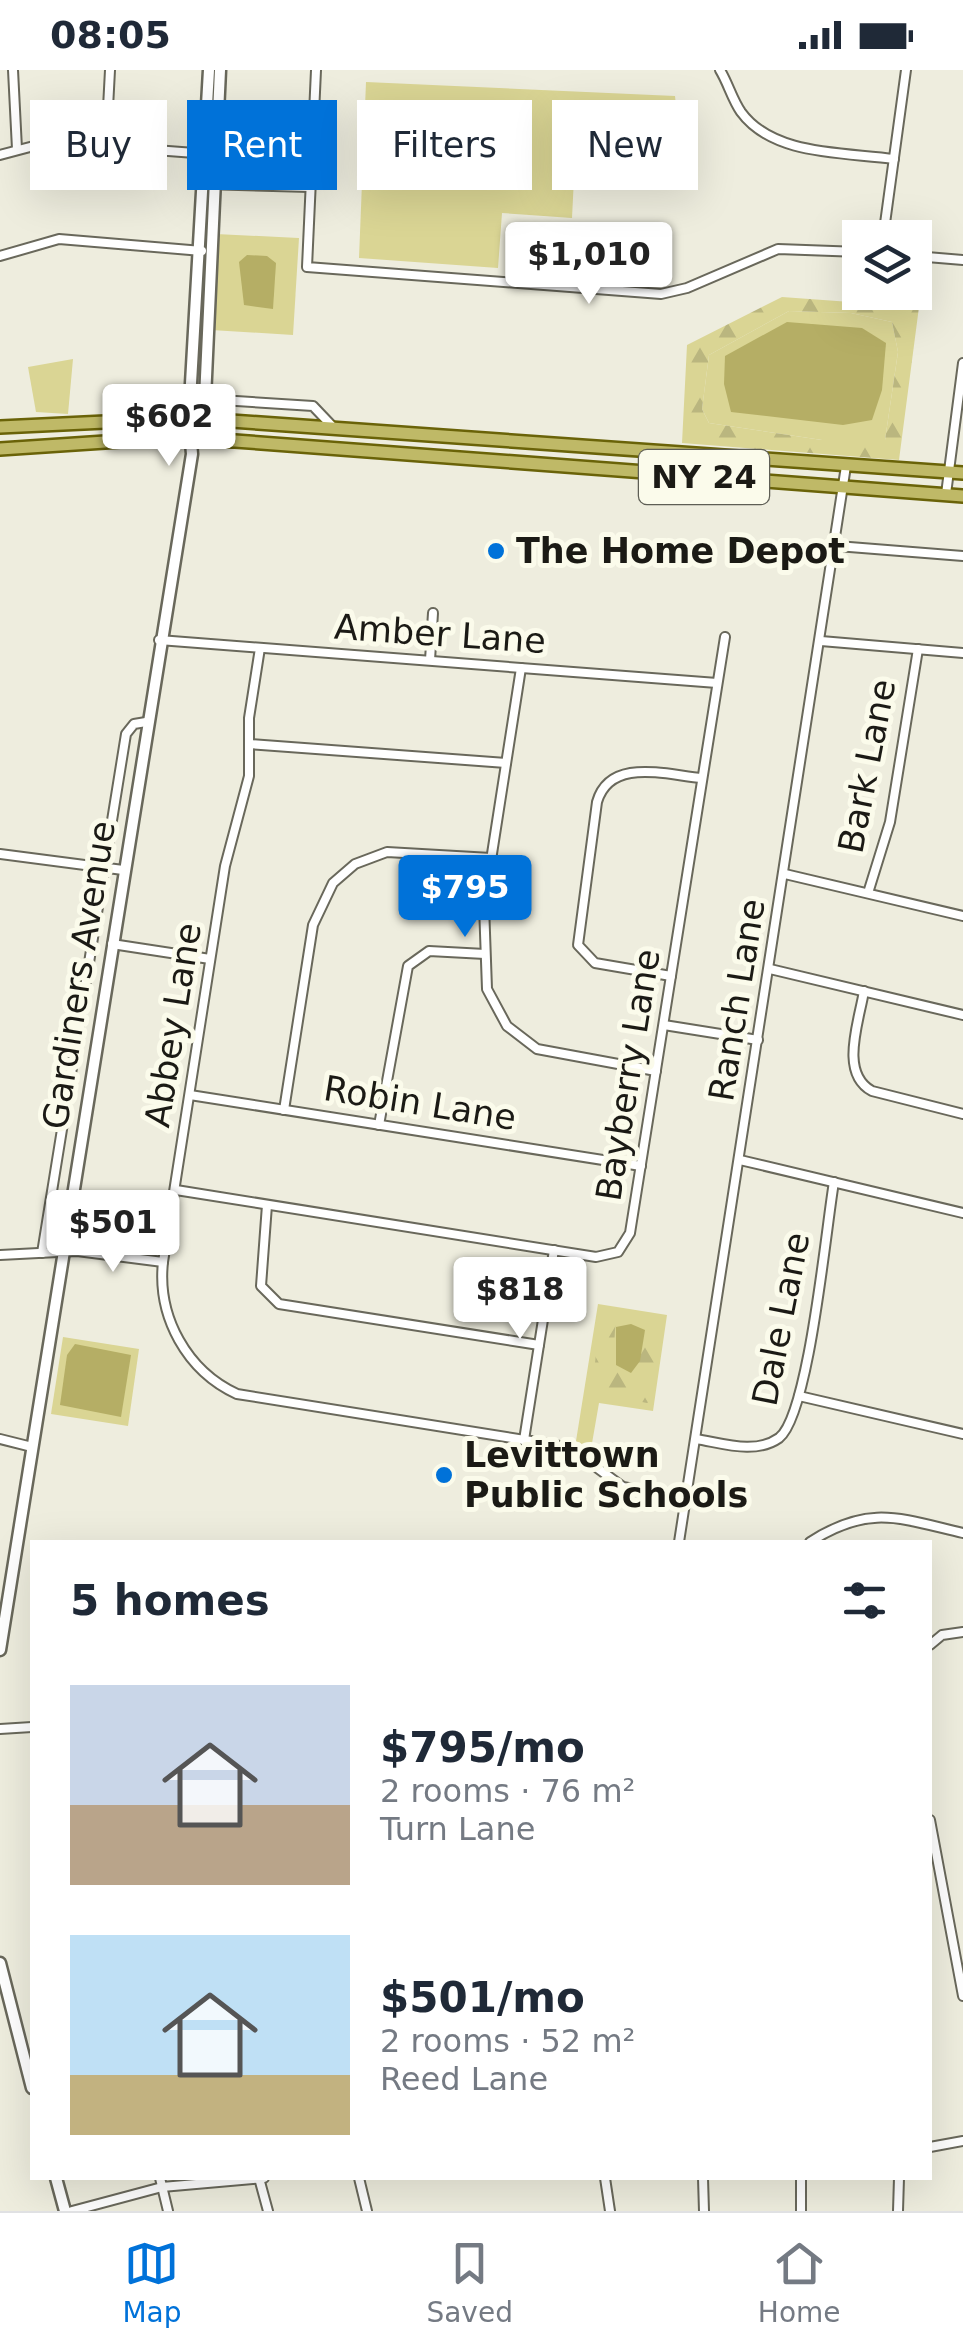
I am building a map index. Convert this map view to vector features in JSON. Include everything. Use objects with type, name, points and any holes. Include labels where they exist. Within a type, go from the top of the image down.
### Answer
[{"type":"main road","points":[[209,70],[209,100]]},
{"type":"main road","points":[[216,100],[220,70]]},
{"type":"main road","points":[[194,441],[190,418],[198,251],[208,190]]},
{"type":"main road","points":[[194,441],[204,419],[206,399],[209,190]]},
{"type":"main road","name":"NY 24","points":[[0,428],[190,418],[963,473]]},
{"type":"main road","name":"NY 24","points":[[0,449],[194,441],[963,496]]},
{"type":"main road","name":"Gardiners Avenue","points":[[0,1650],[159,640],[194,441]]},
{"type":"main road","points":[[0,1964],[30,2080]]},
{"type":"main road","points":[[57,2180],[68,2211]]},
{"type":"street","points":[[14,70],[18,149]]},
{"type":"street","points":[[108,100],[110,70]]},
{"type":"street","points":[[314,100],[316,70]]},
{"type":"street","points":[[720,70],[742,113],[775,140],[894,159]]},
{"type":"street","points":[[886,220],[906,70]]},
{"type":"street","points":[[0,155],[30,146]]},
{"type":"street","points":[[310,190],[307,267],[311,268],[661,294],[688,288],[778,249],[842,251]]},
{"type":"street","points":[[0,256],[59,239],[211,252]]},
{"type":"street","points":[[932,257],[963,260]]},
{"type":"street","points":[[946,494],[963,363]]},
{"type":"street","points":[[206,399],[314,406],[333,426]]},
{"type":"street","name":"Ranch Lane","points":[[680,1540],[837,546],[846,466]]},
{"type":"street","points":[[837,546],[963,556]]},
{"type":"street","points":[[430,660],[433,614]]},
{"type":"street","name":"Bayberry Lane","points":[[176,1190],[596,1257],[618,1252],[630,1233],[725,637]]},
{"type":"street","name":"Amber Lane","points":[[159,640],[717,683]]},
{"type":"street","points":[[821,641],[963,653]]},
{"type":"street","name":"Abbey Lane","points":[[260,648],[249,776],[225,866],[163,1262],[162,1294],[168,1314],[197,1368],[218,1385],[257,1398],[573,1450],[623,1487],[686,1499]]},
{"type":"street","name":"Bark Lane","points":[[868,893],[890,822],[918,649]]},
{"type":"street","points":[[521,668],[484,905],[484,977],[492,1003],[507,1026],[525,1042],[562,1056],[656,1071]]},
{"type":"street","name":"Gardiners Avenue","points":[[42,1253],[126,734],[134,724],[146,722]]},
{"type":"street","points":[[249,744],[506,763]]},
{"type":"street","points":[[671,976],[595,964],[585,956],[577,930],[588,857],[600,790],[612,777],[639,773],[702,778]]},
{"type":"street","points":[[284,1110],[313,924],[333,883],[355,864],[387,852],[491,858]]},
{"type":"street","points":[[0,854],[123,870]]},
{"type":"street","points":[[785,874],[963,915]]},
{"type":"street","points":[[112,944],[210,959]]},
{"type":"street","points":[[379,1125],[408,966],[429,950],[484,954]]},
{"type":"street","points":[[770,969],[963,1015]]},
{"type":"street","points":[[864,992],[853,1068],[859,1082],[872,1091],[963,1114]]},
{"type":"street","points":[[664,1025],[758,1040]]},
{"type":"street","name":"Robin Lane","points":[[190,1095],[641,1166]]},
{"type":"street","points":[[740,1160],[963,1212]]},
{"type":"street","name":"Dale Lane","points":[[696,1439],[747,1447],[768,1444],[791,1425],[800,1396],[834,1182]]},
{"type":"street","points":[[267,1205],[261,1286],[279,1304],[539,1345]]},
{"type":"street","points":[[524,1440],[554,1250]]},
{"type":"street","points":[[0,1255],[63,1252],[163,1262]]},
{"type":"street","points":[[800,1396],[963,1434]]},
{"type":"street","points":[[0,1439],[32,1447]]},
{"type":"street","points":[[815,1540],[845,1521],[882,1515],[963,1533]]},
{"type":"street","points":[[932,1643],[942,1634],[963,1632]]},
{"type":"street","points":[[0,1729],[30,1726]]},
{"type":"street","points":[[933,1850],[963,1996]]},
{"type":"street","points":[[932,2148],[963,2141]]},
{"type":"street","points":[[68,2211],[161,2182],[212,2180]]},
{"type":"street","points":[[262,2180],[268,2211]]},
{"type":"street","points":[[359,2180],[367,2211]]},
{"type":"street","points":[[605,2180],[610,2211]]},
{"type":"street","points":[[703,2180],[704,2211]]},
{"type":"street","points":[[801,2180],[801,2211]]},
{"type":"street","points":[[898,2211],[899,2180]]},
{"type":"street","points":[[161,2182],[168,2211]]},
{"type":"green space","points":[[366,82],[675,96],[675,100],[552,100],[552,190],[573,190],[572,218],[502,213],[498,268],[359,258],[362,190],[532,190],[532,100],[365,100]]},
{"type":"green space","points":[[216,234],[299,238],[293,335],[211,330]]},
{"type":"green space","points":[[782,297],[842,301],[842,310],[919,310],[899,460],[682,443],[687,345]],"holes":[[[789,311],[851,313],[892,322],[898,352],[885,440],[822,440],[709,423],[702,409],[709,355]]]},
{"type":"green space","points":[[789,311],[851,313],[892,322],[898,352],[885,440],[822,440],[709,423],[702,409],[709,355]]},
{"type":"green space","points":[[73,359],[68,414],[36,412],[28,367]]},
{"type":"green space","points":[[598,1304],[667,1315],[653,1411],[599,1403],[591,1449],[576,1441]]},
{"type":"green space","points":[[616,1314],[614,1347],[645,1330],[636,1320],[640,1316],[664,1318],[652,1400],[647,1403],[592,1392],[600,1315]]},
{"type":"green space","points":[[63,1337],[139,1349],[128,1426],[51,1414]]},
{"type":"shaded area","points":[[247,255],[267,256],[276,263],[273,309],[244,305],[239,262]]},
{"type":"shaded area","points":[[787,322],[862,328],[886,343],[882,390],[872,420],[843,425],[731,412],[724,384],[725,356]]},
{"type":"shaded area","points":[[631,1324],[645,1330],[640,1361],[631,1373],[616,1365],[616,1327]]},
{"type":"shaded area","points":[[75,1344],[131,1355],[121,1417],[60,1405],[67,1355]]},
{"type":"place","name":"The Home Depot","points":[[496,551]]},
{"type":"place","name":"Levittown Public Schools","points":[[444,1475]]}]
